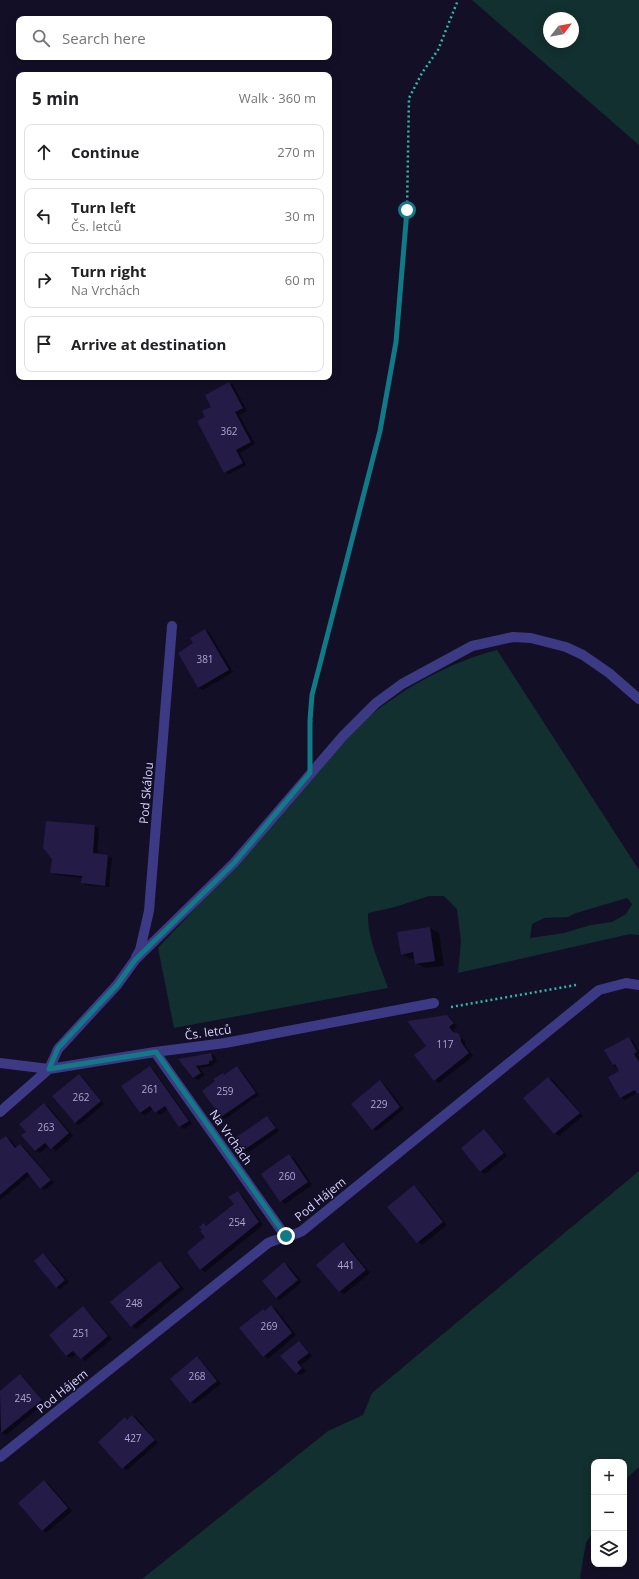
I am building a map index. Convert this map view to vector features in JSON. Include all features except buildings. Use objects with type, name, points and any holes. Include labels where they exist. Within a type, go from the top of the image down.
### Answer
[{"type":"street","name":"Pod Skálou","points":[[135,960],[140,950],[149,911],[172,626]]},
{"type":"street","points":[[0,1112],[49,1069],[58,1048],[117,985],[135,960],[234,863],[343,736],[376,703],[402,684],[472,646],[513,637],[531,638],[566,647],[583,655],[609,673],[639,699]]},
{"type":"street","name":"Pod Hájem","points":[[0,1457],[268,1243],[302,1231],[599,990],[626,983],[639,985]]},
{"type":"street","name":"Čs. letců","points":[[0,1064],[49,1069],[225,1043],[434,1003]]},
{"type":"street","name":"Na Vrchách","points":[[156,1052],[286,1236]]},
{"type":"path","points":[[310,773],[310,720],[312,695],[380,431],[396,342],[407,210],[409,98],[422,73],[438,50],[458,0]]},
{"type":"path","points":[[434,1003],[452,1007],[579,985],[599,990]]},
{"type":"green space","points":[[472,0],[639,0],[639,145]]},
{"type":"green space","points":[[497,650],[639,870],[639,935],[630,934],[458,973],[461,941],[457,909],[444,896],[429,896],[395,907],[368,913],[368,923],[372,942],[388,988],[174,1028],[158,948],[233,868],[352,732],[364,721],[393,698],[427,678],[462,661]],"holes":[[[627,898],[632,904],[626,914],[612,922],[591,925],[564,933],[530,938],[532,924],[544,918],[568,917],[576,913]]]},
{"type":"green space","points":[[639,1171],[639,1467],[627,1478],[627,1459],[591,1459],[591,1535],[586,1543],[580,1577],[581,1579],[142,1579],[328,1431],[363,1415],[372,1393]]},
{"type":"route","points":[[286,1236],[156,1052],[49,1069],[58,1048],[117,985],[135,960],[234,863],[310,773],[310,720],[312,695],[380,431],[396,342],[407,210]]}]
